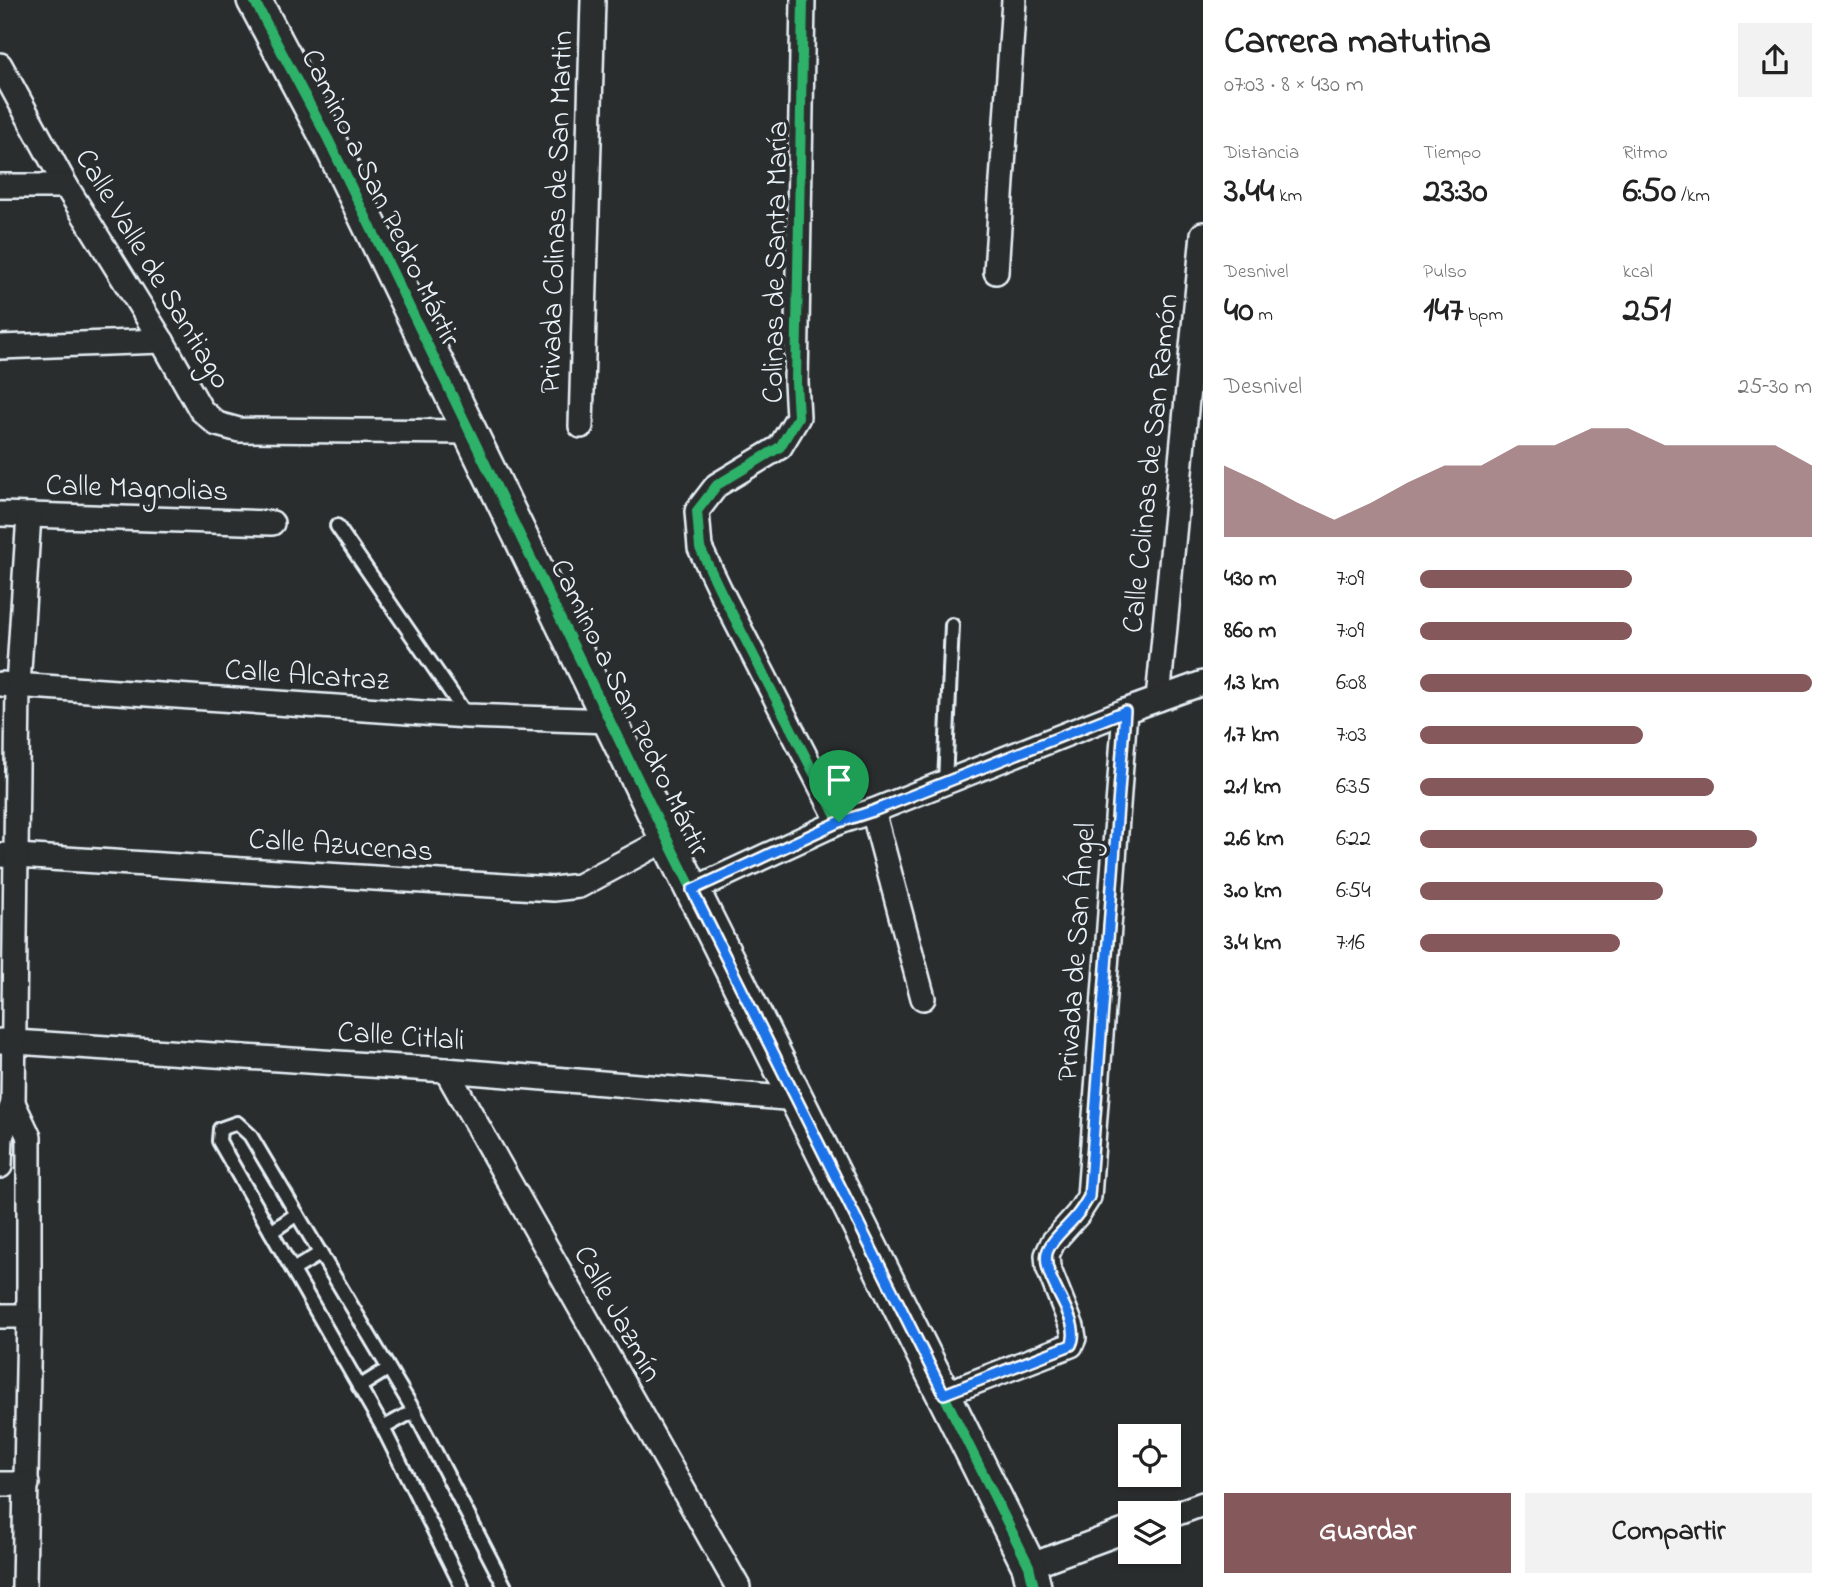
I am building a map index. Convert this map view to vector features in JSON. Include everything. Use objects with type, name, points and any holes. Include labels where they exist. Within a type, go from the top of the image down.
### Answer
[{"type":"street","name":"Camino a San Pedro Mártir","points":[[254,0],[328,138],[667,839],[1032,1576]]},
{"type":"street","name":"Privada Colinas de San Martin","points":[[581,426],[593,0]]},
{"type":"street","name":"Colinas de Santa María","points":[[803,0],[797,417],[780,447],[717,485],[697,511],[700,548],[839,822]]},
{"type":"street","points":[[996,272],[1014,0]]},
{"type":"street","name":"Calle Valle de Santiago","points":[[0,65],[66,186],[162,341],[201,410],[217,424],[239,430],[471,432]]},
{"type":"street","points":[[0,186],[66,186]]},
{"type":"street","name":"Calle Colinas de San Ramón","points":[[1158,699],[1203,234]]},
{"type":"street","points":[[0,347],[162,341]]},
{"type":"street","name":"Calle Magnolias","points":[[0,514],[272,523]]},
{"type":"street","points":[[24,1587],[29,1137],[13,1103],[7,1041],[9,685],[29,515]]},
{"type":"street","points":[[692,890],[839,822],[1203,683]]},
{"type":"street","name":"Calle Alcatraz","points":[[9,685],[467,716],[610,720]]},
{"type":"street","name":"Privada de San Ángel","points":[[944,1394],[1071,1345],[1074,1338],[1073,1326],[1048,1267],[1047,1255],[1053,1242],[1089,1197],[1125,711]]},
{"type":"street","points":[[873,811],[923,998]]},
{"type":"street","name":"Calle Azucenas","points":[[8,855],[553,889],[579,886],[667,839]]},
{"type":"street","name":"Calle Citlali","points":[[7,1041],[446,1070],[797,1099]]},
{"type":"street","name":"Calle Jazmín","points":[[446,1070],[738,1587]]},
{"type":"street","points":[[0,1166],[1,1137],[13,1103]]},
{"type":"street","points":[[1,1137],[29,1137]]},
{"type":"street","points":[[0,1316],[29,1316]]},
{"type":"street","points":[[0,1485],[27,1484]]},
{"type":"street","points":[[1181,1512],[1203,1504]]},
{"type":"street","points":[[1032,1576],[1118,1536]]},
{"type":"lane","points":[[337,526],[467,716]]},
{"type":"lane","points":[[944,783],[952,625]]},
{"type":"lane","points":[[462,1587],[383,1428],[219,1141],[220,1129],[237,1123],[250,1135],[414,1411],[505,1587]]},
{"type":"lane","points":[[271,1232],[297,1214]]},
{"type":"lane","points":[[293,1270],[321,1253]]},
{"type":"lane","points":[[359,1387],[388,1369]]},
{"type":"lane","points":[[383,1428],[414,1411]]},
{"type":"cycle path","points":[[254,0],[328,139],[667,839],[1029,1566],[1034,1587]]},
{"type":"cycle path","points":[[803,0],[796,382],[798,417],[780,447],[717,485],[697,511],[700,548],[839,822]]},
{"type":"route","points":[[1125,711],[1089,1197],[1053,1242],[1046,1260],[1073,1326],[1074,1338],[1071,1345],[944,1394],[692,890],[839,822],[1125,711]]}]
